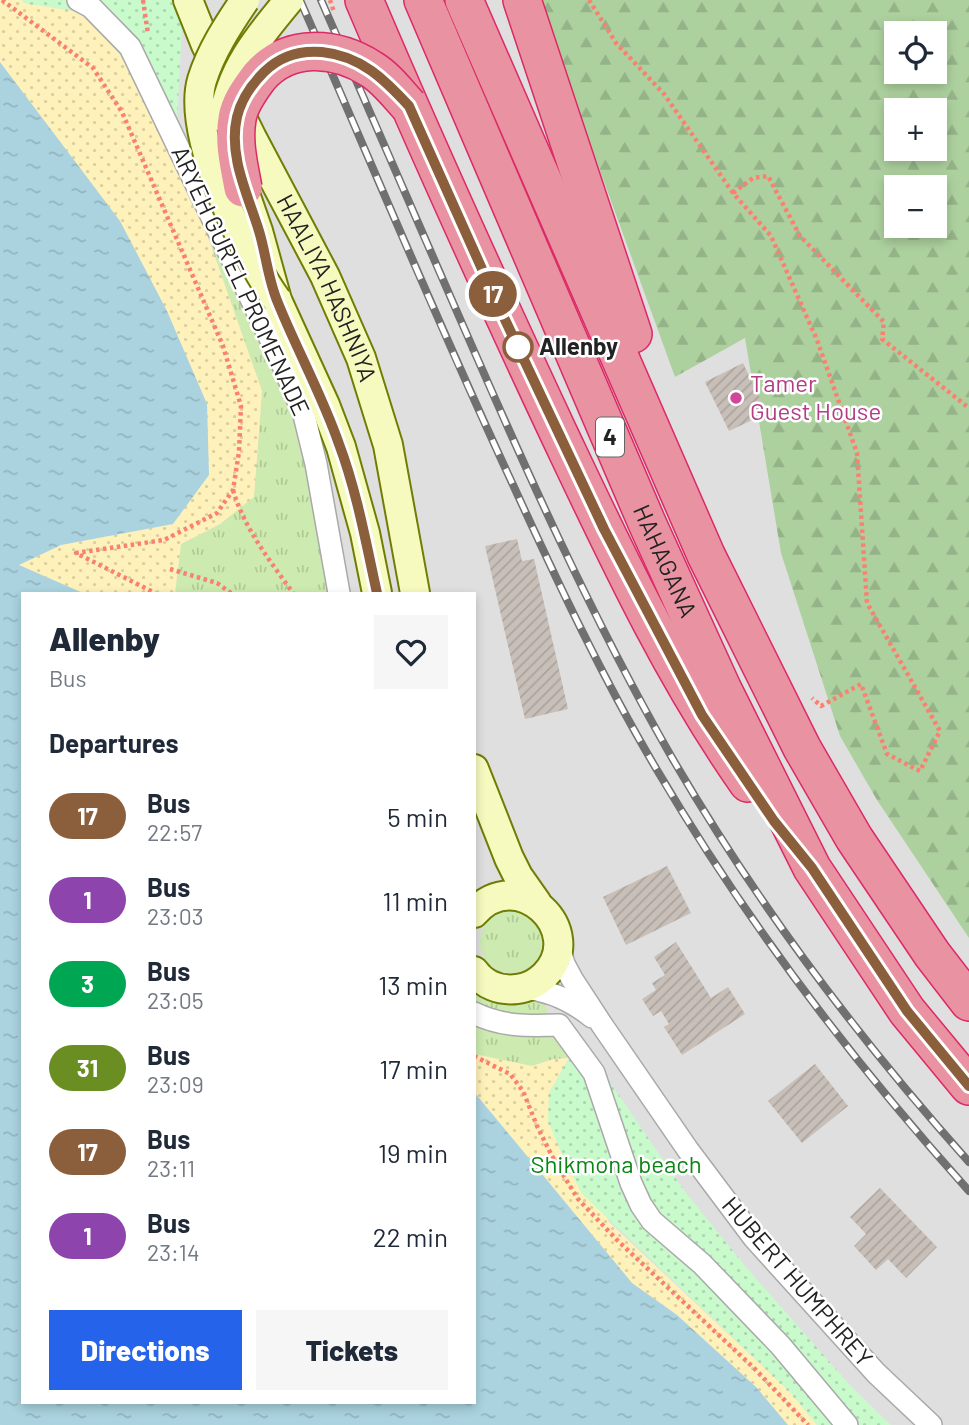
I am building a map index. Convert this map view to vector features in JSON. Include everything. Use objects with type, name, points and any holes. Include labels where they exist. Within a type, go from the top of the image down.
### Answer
[{"type":"highway","points":[[364,0],[499,307],[604,529],[671,659],[702,715],[734,763],[774,821],[812,868]]},
{"type":"highway","name":"HAHAGANA","points":[[424,0],[647,523],[722,688],[812,868],[907,1011],[969,1086]]},
{"type":"highway","name":"HAHAGANA","points":[[464,0],[706,555],[802,748],[848,827],[932,954],[969,1002]]},
{"type":"highway","points":[[523,0],[706,555]]},
{"type":"highway","points":[[243,188],[236,149],[237,119],[252,86],[282,57],[314,51],[351,58],[372,69],[409,106]]},
{"type":"street","name":"ARYEH GUR'EL PROMENADE","points":[[78,0],[91,7],[130,47],[281,361],[304,415],[316,464],[339,592]]},
{"type":"street","name":"HAALIYA HASHNIYA","points":[[188,0],[206,45],[325,276],[361,358],[388,445],[415,592]]},
{"type":"street","points":[[245,0],[227,27],[206,70],[201,83],[200,115],[207,148],[230,215],[258,274],[276,300]]},
{"type":"street","points":[[289,0],[243,61],[227,100],[224,120],[228,142],[258,230],[276,300],[332,426],[365,533],[377,592]]},
{"type":"street","points":[[476,774],[513,867],[552,920],[558,942],[556,957],[548,971],[537,982],[523,988],[507,990],[492,986],[476,973]]},
{"type":"street","points":[[476,791],[494,852],[492,887],[477,910]]},
{"type":"street","points":[[477,910],[509,895],[537,903]]},
{"type":"street","name":"HUBERT HUMPHREY","points":[[558,942],[564,964],[601,1025],[688,1150],[754,1238],[876,1373],[932,1425]]},
{"type":"street","name":"HUBERT HUMPHREY","points":[[523,988],[544,990],[571,1002],[601,1025]]},
{"type":"street","points":[[476,1014],[492,1021],[523,1026],[559,1025],[594,1073],[631,1183],[652,1221],[702,1264],[780,1345],[847,1425]]},
{"type":"path","points":[[2,0],[93,68],[122,112],[223,346],[240,406],[239,452],[233,490],[238,509],[292,592]]},
{"type":"path","points":[[589,0],[615,43],[664,94],[733,193],[771,236],[817,340],[857,453],[867,603],[940,731],[920,771],[887,754],[861,684],[821,706],[811,696]]},
{"type":"path","points":[[733,193],[752,178],[768,176],[800,236],[884,322],[882,339],[969,408]]},
{"type":"path","points":[[154,592],[76,553],[164,540],[217,513],[233,490]]},
{"type":"path","points":[[170,569],[217,583],[230,592]]},
{"type":"path","points":[[476,1057],[510,1074],[523,1091],[554,1160],[579,1199],[617,1240],[755,1369],[808,1425]]},
{"type":"shaded area","points":[[0,0],[969,0],[969,1425],[788,1425],[756,1387],[677,1315],[632,1283],[476,1094],[476,592],[84,592],[139,531],[172,524]]},
{"type":"green space","points":[[22,0],[171,0],[182,24],[177,124],[86,13],[25,3]]},
{"type":"green space","points":[[538,0],[969,0],[969,938],[877,800],[840,736],[781,553],[745,338],[675,377]]},
{"type":"green space","points":[[202,220],[276,357],[300,413],[330,592],[175,592],[181,544],[220,524],[254,496],[262,391]]},
{"type":"green space","points":[[511,911],[533,920],[542,942],[533,964],[511,973],[489,964],[480,942],[489,920]]},
{"type":"green space","points":[[476,985],[516,1002],[543,1001],[569,1058],[554,1059],[532,1066],[476,1054]]},
{"type":"green space","name":"Shikmona beach","points":[[576,1033],[686,1193],[746,1267],[850,1385],[891,1425],[817,1425],[790,1392],[582,1194],[548,1121],[549,1093],[569,1058]]},
{"type":"sand","points":[[0,0],[22,0],[25,3],[86,13],[138,76],[202,220],[262,391],[254,497],[220,524],[181,544],[175,592],[81,592],[18,565],[61,545],[173,524],[0,96]]},
{"type":"sand","points":[[476,1054],[532,1066],[554,1059],[569,1058],[549,1093],[609,1222],[790,1392],[817,1425],[788,1425],[756,1387],[677,1315],[632,1283],[476,1094]]},
{"type":"water","points":[[0,62],[120,221],[167,311],[207,404],[209,475],[173,524],[61,545],[19,565],[81,592],[21,592],[21,1404],[476,1404],[476,1094],[632,1283],[677,1315],[756,1387],[788,1425],[0,1425]]},
{"type":"building","points":[[743,363],[767,413],[729,431],[705,382]]},
{"type":"building","points":[[517,539],[522,561],[534,559],[568,709],[525,719],[485,546]]},
{"type":"building","points":[[667,866],[691,913],[626,945],[603,897]]},
{"type":"building","points":[[676,942],[711,998],[728,987],[745,1014],[682,1055],[664,1027],[669,1024],[661,1011],[653,1016],[642,999],[656,990],[652,983],[665,975],[654,957]]},
{"type":"building","points":[[815,1064],[848,1106],[802,1143],[768,1101]]},
{"type":"building","points":[[880,1188],[937,1247],[906,1278],[888,1259],[876,1270],[854,1246],[866,1234],[850,1217]]},
{"type":"railway","points":[[300,0],[486,426],[564,595],[637,736],[727,881],[802,988],[883,1092],[969,1191]]},
{"type":"railway","points":[[321,0],[534,486],[613,650],[671,756],[737,863],[810,967],[887,1066],[969,1162]]},
{"type":"bus line","name":"17","points":[[377,592],[365,533],[341,447],[325,405],[276,300],[258,230],[243,188],[236,149],[237,119],[252,86],[282,57],[304,52],[338,54],[351,58],[372,69],[409,106],[499,307],[604,529],[702,715],[774,821],[812,868],[907,1011],[969,1086]]},
{"type":"place","name":"Allenby","points":[[518,347]]},
{"type":"place","name":"Tamer Guest House","points":[[736,398]]}]
